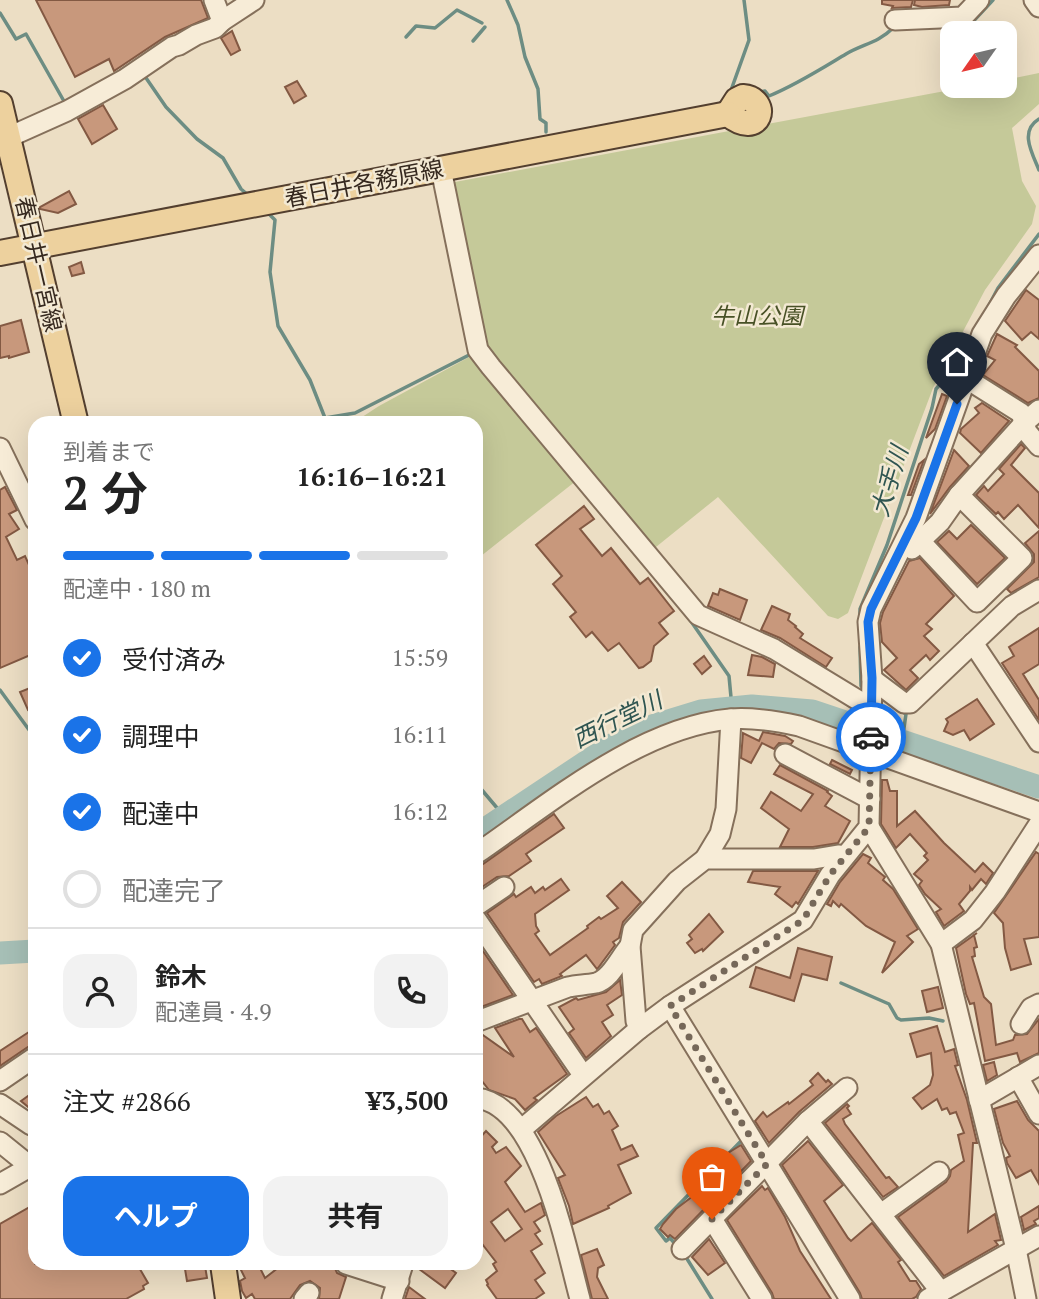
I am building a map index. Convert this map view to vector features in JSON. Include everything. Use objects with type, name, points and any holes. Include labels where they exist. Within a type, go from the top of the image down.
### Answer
[{"type":"main road","name":"春日井一宮線","points":[[0,104],[4,139],[35,247],[74,416]]},
{"type":"main road","name":"春日井各務原線","points":[[0,253],[728,114]]},
{"type":"main road","points":[[224,1270],[228,1299]]},
{"type":"street","points":[[214,0],[222,21]]},
{"type":"street","points":[[4,139],[67,111],[125,79],[172,47],[215,28],[254,0]]},
{"type":"street","points":[[895,20],[929,9],[963,17],[979,0]]},
{"type":"street","points":[[1034,0],[1039,7]]},
{"type":"street","points":[[441,169],[478,350],[491,367],[698,615],[774,649],[871,708]]},
{"type":"street","points":[[1026,1299],[942,944],[869,827],[872,678],[868,622],[871,609],[916,518],[982,334],[1006,296],[1038,259]]},
{"type":"street","points":[[967,379],[1021,413],[1032,416]]},
{"type":"street","points":[[1032,416],[1027,432],[1039,446]]},
{"type":"street","points":[[897,555],[904,557],[940,522],[959,495],[1032,416]]},
{"type":"street","points":[[0,448],[6,479],[28,510]]},
{"type":"street","points":[[920,541],[977,602],[1022,558],[959,495]]},
{"type":"street","points":[[872,678],[904,703],[910,703],[1012,606],[1039,590]]},
{"type":"street","points":[[973,643],[1039,742]]},
{"type":"street","points":[[483,1019],[581,984],[597,983],[608,976],[629,946],[634,930],[651,909],[677,881],[705,859],[720,834],[726,809],[731,719]]},
{"type":"street","points":[[483,848],[599,770],[634,750],[674,732],[704,723],[731,719],[764,719],[799,726],[1039,812]]},
{"type":"street","points":[[785,754],[870,799]]},
{"type":"street","points":[[942,944],[981,911],[1039,824]]},
{"type":"street","points":[[522,1129],[670,1006],[803,920],[830,875],[869,827]]},
{"type":"street","points":[[705,859],[814,859],[845,856]]},
{"type":"street","points":[[483,901],[504,887]]},
{"type":"street","points":[[483,929],[583,1076]]},
{"type":"street","points":[[629,946],[639,1030]]},
{"type":"street","points":[[1021,1024],[1031,1008],[1039,1004]]},
{"type":"street","points":[[670,1006],[850,1299]]},
{"type":"street","points":[[0,1081],[28,1062]]},
{"type":"street","points":[[979,1100],[1039,1065]]},
{"type":"street","points":[[1018,1077],[1039,1114]]},
{"type":"street","points":[[682,1250],[808,1121],[847,1088]]},
{"type":"street","points":[[483,1099],[506,1112],[522,1129],[533,1148],[552,1200],[580,1299]]},
{"type":"street","points":[[0,1104],[28,1121]]},
{"type":"street","points":[[808,1121],[881,1214],[935,1295],[1039,1236]]},
{"type":"street","points":[[0,1142],[28,1162]]},
{"type":"street","points":[[0,1184],[28,1168]]},
{"type":"street","points":[[881,1214],[939,1172]]},
{"type":"street","points":[[712,1219],[762,1299]]},
{"type":"street","points":[[364,1270],[398,1281]]},
{"type":"green space","name":"牛山公園","points":[[1039,73],[1039,104],[1012,128],[1022,181],[1036,206],[1032,224],[985,290],[933,388],[848,613],[838,619],[828,616],[718,497],[651,551],[586,473],[483,554],[483,416],[364,416],[484,349],[452,187],[455,182],[940,92],[940,98],[1017,98],[1017,78]]},
{"type":"building","points":[[36,0],[201,0],[208,18],[165,37],[114,71],[109,59],[75,77]]},
{"type":"building","points":[[882,0],[913,0],[911,7],[892,8],[893,6],[882,4]]},
{"type":"building","points":[[915,0],[950,0],[949,5],[922,7],[914,5]]},
{"type":"building","points":[[232,31],[240,50],[231,55],[221,38]]},
{"type":"building","points":[[297,81],[306,96],[294,103],[285,87]]},
{"type":"building","points":[[103,105],[117,129],[92,144],[78,119]]},
{"type":"building","points":[[69,191],[76,204],[58,213],[40,209],[40,207]]},
{"type":"building","points":[[81,262],[84,273],[72,276],[69,267]]},
{"type":"building","points":[[1026,290],[1039,300],[1039,339],[1031,332],[1022,340],[1005,321]]},
{"type":"building","points":[[21,320],[29,352],[0,358],[0,326]]},
{"type":"building","points":[[997,334],[1017,345],[1015,347],[1039,371],[1039,398],[1028,403],[983,375],[995,360],[987,356]]},
{"type":"building","points":[[942,394],[947,396],[935,429],[926,438]]},
{"type":"building","points":[[982,403],[1009,421],[981,453],[960,433],[979,413],[975,408]]},
{"type":"building","points":[[1021,444],[1025,448],[1011,465],[1039,493],[1039,528],[1018,505],[1004,519],[976,495],[984,486],[988,491],[1004,474],[999,469]]},
{"type":"building","points":[[954,450],[969,466],[930,514]]},
{"type":"building","points":[[924,460],[911,495],[908,495],[919,464]]},
{"type":"building","points":[[5,487],[17,510],[9,514],[19,529],[6,537],[17,560],[25,556],[28,563],[28,656],[0,668],[0,490]]},
{"type":"building","points":[[584,506],[594,519],[580,529],[602,556],[611,548],[640,584],[648,578],[674,611],[659,623],[668,634],[654,646],[651,661],[643,667],[639,668],[619,643],[608,651],[592,632],[586,637],[570,617],[576,612],[553,584],[562,576],[536,545]]},
{"type":"building","points":[[971,525],[1005,558],[977,584],[937,542],[949,531],[957,539]]},
{"type":"building","points":[[1039,531],[1039,577],[1011,593],[1007,589],[1034,562],[1034,554],[1025,543]]},
{"type":"building","points":[[920,558],[954,596],[926,624],[932,629],[924,636],[939,651],[930,660],[926,655],[910,670],[918,678],[906,690],[884,670],[897,658],[882,642],[880,623],[909,561]]},
{"type":"building","points":[[720,589],[747,600],[740,620],[708,606],[713,593],[718,595]]},
{"type":"building","points":[[772,606],[790,614],[788,620],[803,634],[800,638],[832,658],[826,667],[780,638],[761,630]]},
{"type":"building","points":[[1039,628],[1039,664],[1023,674],[1039,700],[1039,720],[1002,663],[1014,656],[1009,647]]},
{"type":"building","points":[[752,655],[775,664],[773,677],[748,675]]},
{"type":"building","points":[[704,656],[711,666],[702,674],[694,664]]},
{"type":"building","points":[[28,689],[28,710],[20,692]]},
{"type":"building","points":[[977,699],[994,724],[970,740],[964,730],[953,735],[944,731],[948,722],[946,719]]},
{"type":"building","points":[[763,732],[785,736],[793,741],[791,744],[779,743],[774,749],[762,743],[751,763],[741,758],[743,733],[759,741]]},
{"type":"building","points":[[832,760],[852,770],[850,774],[830,764]]},
{"type":"building","points":[[780,765],[828,791],[832,796],[825,806],[850,821],[838,843],[813,847],[780,847],[789,829],[761,808],[771,792],[801,811],[813,794],[774,774]]},
{"type":"building","points":[[882,780],[887,780],[890,791],[897,791],[897,826],[915,811],[975,872],[983,863],[993,873],[986,884],[981,879],[972,890],[970,887],[970,891],[959,904],[964,911],[944,926],[936,912],[941,909],[925,894],[919,885],[922,881],[914,874],[928,860],[924,856],[927,853],[910,834],[896,848],[881,824]]},
{"type":"building","points":[[554,814],[564,828],[526,854],[531,861],[509,876],[497,877],[483,886],[483,864]]},
{"type":"building","points":[[1036,852],[1039,854],[1039,937],[1024,939],[1031,964],[1011,970],[1005,948],[1003,923],[994,913]]},
{"type":"building","points":[[863,854],[871,858],[868,863],[885,877],[883,880],[893,889],[918,929],[907,936],[913,942],[882,973],[895,942],[866,926],[841,904],[839,907],[833,901],[831,906],[827,904],[840,882]]},
{"type":"building","points":[[753,871],[818,871],[798,904],[796,902],[792,907],[775,894],[780,887],[748,882]]},
{"type":"building","points":[[561,879],[569,890],[535,914],[539,931],[535,934],[550,955],[599,917],[601,919],[618,908],[607,896],[622,882],[641,902],[623,922],[619,938],[613,942],[615,945],[597,969],[586,955],[560,974],[562,976],[542,984],[539,979],[534,982],[487,913],[514,894],[516,897],[531,887],[535,893],[543,887],[545,890]]},
{"type":"building","points":[[709,914],[723,932],[703,951],[702,949],[695,953],[687,943],[692,939],[689,935]]},
{"type":"building","points":[[974,935],[977,947],[974,948],[975,956],[972,957],[984,997],[991,1004],[996,1045],[1013,1040],[1015,1035],[1027,1034],[1039,1019],[1039,1053],[1020,1062],[1017,1053],[985,1061],[974,1003],[970,1004],[966,994],[956,948]]},
{"type":"building","points":[[798,948],[832,957],[827,980],[802,974],[794,1001],[750,987],[756,967],[790,978]]},
{"type":"building","points":[[483,951],[513,995],[483,1006]]},
{"type":"building","points":[[620,980],[622,995],[607,1005],[613,1015],[602,1022],[611,1036],[586,1058],[569,1033],[574,1029],[559,1007],[576,998],[578,1000],[606,992]]},
{"type":"building","points":[[938,987],[943,1008],[927,1012],[922,991]]},
{"type":"building","points":[[522,1019],[530,1032],[536,1028],[567,1074],[534,1098],[537,1100],[525,1110],[515,1099],[489,1090],[483,1082],[483,1035],[514,1057],[495,1028]]},
{"type":"building","points":[[937,1026],[945,1052],[954,1049],[958,1065],[955,1066],[967,1100],[977,1143],[973,1143],[968,1232],[995,1214],[1001,1240],[995,1241],[998,1245],[944,1276],[898,1217],[946,1182],[951,1170],[964,1161],[958,1135],[964,1133],[956,1112],[950,1114],[947,1108],[942,1110],[937,1099],[922,1109],[913,1098],[930,1085],[933,1075],[931,1053],[917,1057],[910,1034]]},
{"type":"building","points":[[28,1033],[28,1047],[0,1066],[0,1051]]},
{"type":"building","points":[[994,1062],[997,1075],[987,1081],[983,1065]]},
{"type":"building","points":[[818,1073],[826,1082],[828,1080],[832,1084],[799,1112],[769,1143],[755,1121],[763,1112],[767,1117],[788,1102],[789,1104],[813,1085],[810,1081]]},
{"type":"building","points":[[28,1096],[28,1107],[21,1101]]},
{"type":"building","points":[[586,1097],[593,1107],[598,1104],[604,1114],[609,1111],[618,1126],[612,1130],[621,1150],[632,1145],[638,1156],[618,1165],[631,1193],[608,1206],[609,1208],[573,1224],[558,1178],[565,1175],[538,1132],[556,1116]]},
{"type":"building","points":[[1017,1101],[1028,1120],[1039,1131],[1039,1184],[1031,1170],[1016,1178],[1007,1163],[1006,1158],[1010,1156],[1003,1143],[994,1109]]},
{"type":"building","points":[[847,1104],[851,1114],[843,1119],[845,1124],[886,1178],[889,1177],[898,1187],[883,1197],[825,1123]]},
{"type":"building","points":[[486,1131],[497,1142],[492,1147],[496,1153],[506,1147],[521,1166],[505,1182],[525,1212],[541,1203],[545,1215],[534,1222],[540,1231],[535,1234],[542,1244],[531,1251],[545,1273],[535,1280],[544,1293],[535,1299],[497,1299],[486,1280],[497,1271],[493,1264],[496,1262],[483,1245],[483,1134]],"holes":[[[508,1209],[522,1229],[505,1241],[491,1222]]]},
{"type":"building","points":[[808,1141],[843,1185],[824,1201],[848,1238],[851,1241],[872,1223],[901,1260],[898,1262],[910,1281],[916,1281],[921,1289],[916,1297],[862,1299],[782,1165]]},
{"type":"building","points":[[741,1145],[751,1161],[675,1239],[670,1235],[668,1237],[660,1229],[663,1224],[676,1209],[702,1189],[700,1186],[716,1175],[714,1171],[727,1164],[724,1160],[730,1156],[728,1153]]},
{"type":"building","points":[[762,1186],[765,1190],[768,1188],[800,1251],[831,1299],[774,1299],[727,1220]]},
{"type":"building","points":[[1039,1206],[1039,1218],[1034,1221],[1036,1224],[1024,1230],[1021,1217]]},
{"type":"building","points":[[28,1208],[28,1270],[140,1270],[148,1283],[143,1286],[144,1289],[126,1299],[0,1299],[0,1224]]},
{"type":"building","points":[[709,1239],[725,1263],[708,1275],[692,1257]]},
{"type":"building","points":[[597,1249],[604,1265],[598,1268],[597,1277],[608,1299],[592,1299],[581,1255]]},
{"type":"building","points":[[185,1270],[206,1270],[207,1278],[187,1281]]},
{"type":"building","points":[[241,1270],[261,1270],[265,1278],[275,1270],[336,1270],[346,1277],[339,1299],[319,1299],[320,1288],[310,1281],[300,1285],[290,1299],[255,1299],[252,1294],[246,1298],[240,1281],[245,1278]]},
{"type":"building","points":[[420,1270],[452,1270],[456,1273],[445,1288]]},
{"type":"building","points":[[409,1287],[425,1299],[405,1299]]},
{"type":"waterway","points":[[507,0],[518,25],[525,57],[538,89],[540,119],[546,123],[546,132]]},
{"type":"waterway","points":[[730,93],[749,40],[744,0]]},
{"type":"waterway","points":[[974,21],[993,0]]},
{"type":"waterway","points":[[406,37],[416,26],[435,28],[457,10],[482,23]]},
{"type":"waterway","points":[[0,13],[16,39],[26,34],[65,103]]},
{"type":"waterway","points":[[473,41],[485,27]]},
{"type":"waterway","points":[[758,92],[765,91],[769,96],[779,92],[876,40],[893,28]]},
{"type":"waterway","points":[[144,75],[166,107],[197,139],[223,158],[241,189],[248,195]]},
{"type":"waterway","name":"大手川","points":[[1039,119],[1033,124],[1028,136],[1039,170]]},
{"type":"waterway","points":[[267,212],[275,220],[270,272],[278,326],[310,380],[324,416]]},
{"type":"waterway","name":"大手川","points":[[986,311],[998,288],[1039,234]]},
{"type":"waterway","name":"大手川","points":[[860,615],[860,609],[887,545],[936,389],[958,363],[969,342]]},
{"type":"waterway","points":[[337,416],[355,413],[473,353]]},
{"type":"waterway","points":[[688,617],[729,676],[732,708]]},
{"type":"waterway","name":"大手川","points":[[860,647],[861,686],[866,689]]},
{"type":"waterway","points":[[0,690],[28,728]]},
{"type":"waterway","name":"西行堂川","points":[[483,830],[610,746],[652,726],[701,711],[752,706],[812,711],[1039,787]]},
{"type":"waterway","name":"大手川","points":[[899,710],[906,714],[902,742]]},
{"type":"waterway","points":[[483,791],[503,815]]},
{"type":"waterway","name":"西行堂川","points":[[0,953],[28,951]]},
{"type":"waterway","points":[[841,983],[889,1004],[901,1020],[929,1018],[943,1021]]},
{"type":"waterway","points":[[677,1246],[670,1238],[666,1241],[656,1228],[743,1139]]},
{"type":"waterway","points":[[684,1254],[712,1299]]},
{"type":"way so far","points":[[712,1219],[767,1164],[670,1006],[803,920],[830,875],[869,827],[871,737]]},
{"type":"route","points":[[871,737],[872,678],[868,622],[871,609],[916,518],[957,404]]}]
